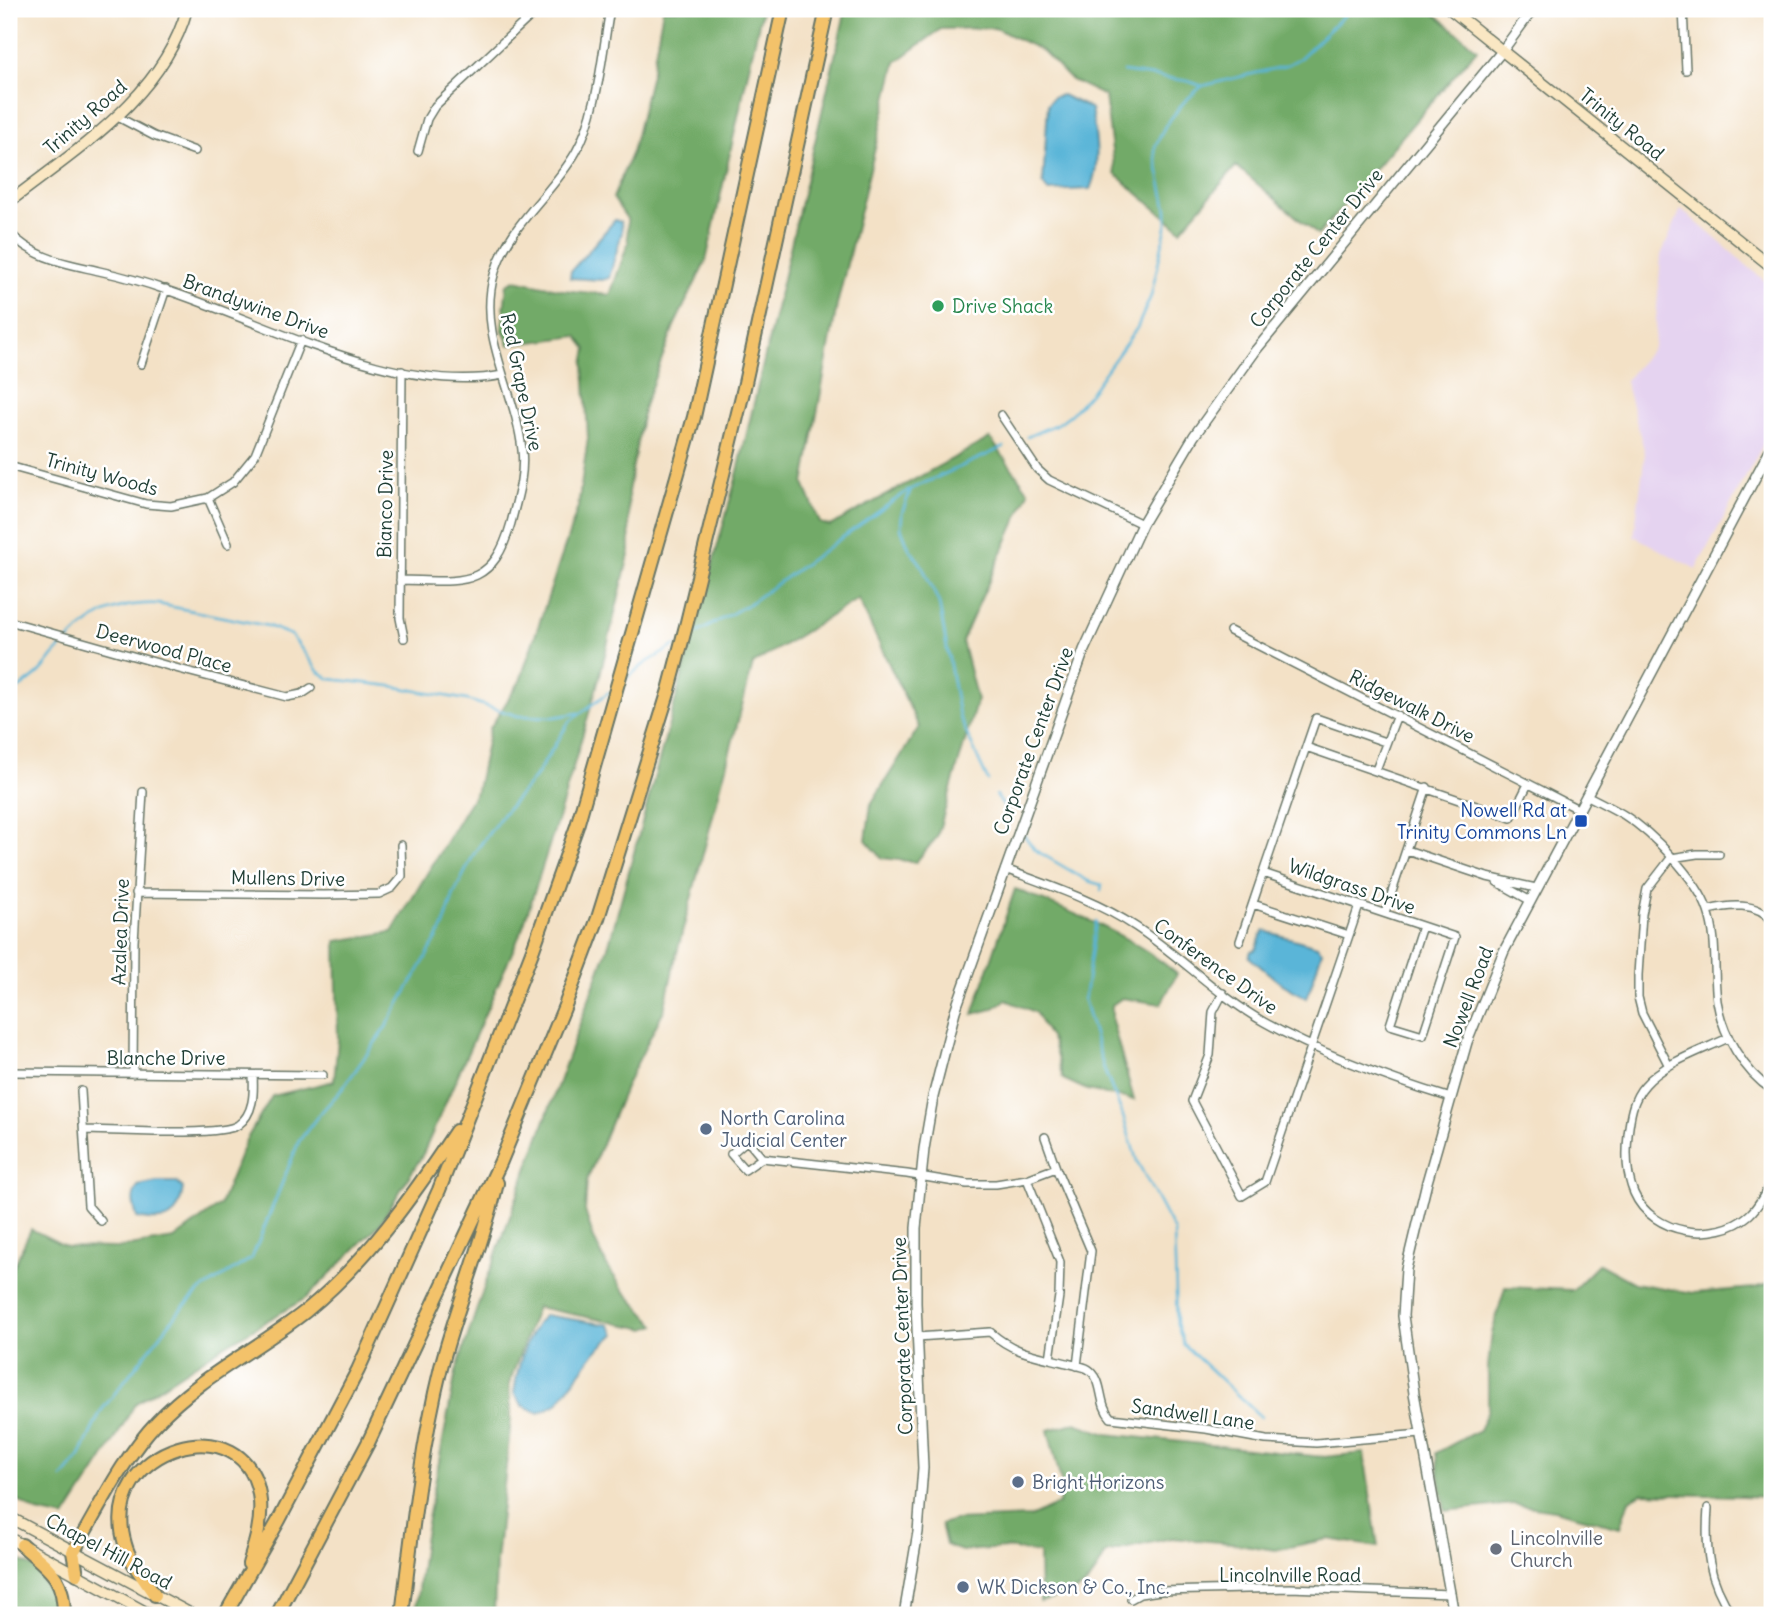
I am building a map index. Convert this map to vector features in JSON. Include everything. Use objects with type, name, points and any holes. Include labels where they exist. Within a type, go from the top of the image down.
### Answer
[{"type":"highway","points":[[225,1615],[279,1520],[358,1370],[439,1190],[532,952],[577,826],[694,417],[783,9]]},
{"type":"highway","points":[[277,1615],[368,1443],[501,1161],[598,918],[669,690],[743,392],[827,9]]},
{"type":"highway","points":[[77,1574],[73,1552],[143,1437],[199,1385],[306,1310],[345,1275],[409,1202],[470,1111]]},
{"type":"highway","points":[[402,1615],[418,1487],[432,1409],[450,1334],[491,1211],[501,1161]]},
{"type":"highway","points":[[155,1595],[128,1552],[122,1528],[123,1510],[132,1485],[142,1470],[164,1452],[188,1444],[205,1444],[228,1451],[246,1466],[257,1487],[260,1518],[244,1582]]},
{"type":"highway","points":[[22,1545],[54,1574],[64,1593],[64,1615]]},
{"type":"main road","name":"Trinity Road","points":[[9,202],[116,116],[146,86],[169,53],[187,9]]},
{"type":"main road","name":"Trinity Road","points":[[1450,9],[1772,267]]},
{"type":"main road","name":"Chapel Hill Road","points":[[9,1517],[191,1614]]},
{"type":"main road","name":"Chapel Hill Road","points":[[9,1538],[150,1615]]},
{"type":"street","points":[[418,151],[427,119],[435,106],[538,9]]},
{"type":"street","name":"Red Grape Drive","points":[[400,580],[456,581],[474,578],[488,569],[500,553],[520,489],[523,467],[521,438],[493,340],[490,315],[494,274],[509,237],[567,167],[582,140],[592,108],[610,9]]},
{"type":"street","name":"Corporate Center Drive","points":[[904,1615],[918,1532],[923,1468],[915,1265],[920,1176],[933,1097],[947,1041],[1005,869],[1084,650],[1142,524],[1192,439],[1256,350],[1503,50],[1533,9]]},
{"type":"street","points":[[1683,9],[1686,70]]},
{"type":"street","points":[[116,116],[154,136],[195,151]]},
{"type":"street","name":"Brandywine Drive","points":[[9,232],[26,248],[45,258],[166,289],[340,354],[402,371],[463,377],[503,375]]},
{"type":"street","points":[[141,364],[166,289]]},
{"type":"street","name":"Trinity Woods","points":[[9,466],[153,505],[183,504],[208,498],[233,482],[255,455],[301,340]]},
{"type":"street","name":"Bianco Drive","points":[[402,371],[400,618],[404,638]]},
{"type":"street","points":[[1001,415],[1037,469],[1049,480],[1142,524]]},
{"type":"street","name":"Nowell Road","points":[[1454,1615],[1403,1317],[1403,1291],[1413,1236],[1451,1098],[1487,988],[1529,900],[1772,446]]},
{"type":"street","points":[[208,498],[228,544]]},
{"type":"street","name":"Deerwood Place","points":[[9,621],[287,697],[302,694],[311,688]]},
{"type":"street","name":"Ridgewalk Drive","points":[[1230,631],[1578,809]]},
{"type":"street","points":[[1376,770],[1397,715]]},
{"type":"street","name":"Wildgrass Drive","points":[[1385,741],[1316,718],[1263,873],[1359,906],[1385,913],[1455,937],[1423,1035],[1390,1025],[1422,926]]},
{"type":"street","points":[[1306,747],[1511,818],[1528,784]]},
{"type":"street","points":[[1385,913],[1427,787]]},
{"type":"street","name":"Azalea Drive","points":[[133,1074],[136,893],[143,792]]},
{"type":"street","points":[[1586,795],[1626,816],[1650,836],[1694,886],[1708,910],[1714,933],[1717,1003],[1728,1038],[1753,1073],[1772,1090]]},
{"type":"street","name":"Mullens Drive","points":[[136,893],[379,894],[392,888],[402,876],[401,845]]},
{"type":"street","points":[[1407,850],[1487,877],[1536,888]]},
{"type":"street","points":[[1669,1066],[1642,1013],[1638,997],[1642,914],[1647,889],[1671,858],[1719,854]]},
{"type":"street","name":"Conference Drive","points":[[1005,869],[1109,912],[1136,927],[1261,1021],[1311,1047],[1357,1066],[1451,1098]]},
{"type":"street","points":[[1240,941],[1263,873]]},
{"type":"street","points":[[1487,877],[1529,900]]},
{"type":"street","points":[[1253,904],[1349,935]]},
{"type":"street","points":[[1223,993],[1213,1012],[1210,1055],[1192,1101],[1242,1196],[1265,1182],[1359,906]]},
{"type":"street","points":[[1708,910],[1740,906],[1758,909],[1772,921]]},
{"type":"street","points":[[1728,1038],[1669,1066],[1644,1086],[1630,1116],[1626,1161],[1634,1195],[1656,1219],[1675,1228],[1710,1232],[1730,1227],[1749,1215],[1769,1196],[1772,1180]]},
{"type":"street","name":"Blanche Drive","points":[[9,1072],[323,1075]]},
{"type":"street","points":[[85,1130],[231,1129],[244,1120],[250,1111],[253,1075]]},
{"type":"street","points":[[81,1091],[88,1206],[101,1221]]},
{"type":"street","points":[[1045,1137],[1091,1251],[1077,1366]]},
{"type":"street","points":[[762,1158],[967,1184],[996,1184],[1027,1179],[1056,1168]]},
{"type":"street","points":[[1027,1179],[1060,1262],[1059,1296],[1050,1359]]},
{"type":"street","name":"Sandwell Lane","points":[[917,1337],[990,1332],[1005,1345],[1022,1353],[1088,1368],[1101,1388],[1104,1410],[1111,1418],[1206,1429],[1266,1440],[1316,1443],[1421,1434]]},
{"type":"street","points":[[1708,1508],[1706,1532],[1711,1577],[1732,1615]]},
{"type":"street","name":"Lincolnville Road","points":[[1131,1599],[1140,1594],[1160,1591],[1277,1588],[1451,1594]]},
{"type":"street","points":[[1767,1615],[1772,1611]]},
{"type":"shaded area","points":[[1681,209],[1772,287],[1772,428],[1696,569],[1634,536],[1645,453],[1625,381],[1654,346],[1661,255]]},
{"type":"green space","points":[[663,9],[762,9],[706,261],[675,324],[644,406],[628,492],[630,551],[599,679],[522,930],[423,1154],[379,1225],[306,1298],[219,1349],[135,1404],[65,1518],[37,1512],[9,1495],[9,1277],[31,1229],[67,1247],[117,1248],[174,1239],[220,1205],[245,1142],[272,1096],[334,1081],[338,1039],[336,941],[392,932],[477,790],[490,728],[520,681],[578,507],[588,438],[584,364],[587,349],[577,336],[509,345],[502,328],[507,284],[515,280],[563,290],[610,295],[628,243],[627,219],[613,198],[632,152],[652,70]]},
{"type":"green space","points":[[846,9],[1429,9],[1477,49],[1318,235],[1236,166],[1181,230],[1115,174],[1105,96],[1071,80],[1043,51],[995,28],[941,29],[896,62],[837,305],[804,484],[820,523],[830,526],[990,438],[1029,492],[962,641],[977,700],[937,837],[916,862],[882,858],[866,840],[871,804],[919,727],[858,599],[753,664],[664,1010],[627,1083],[587,1180],[585,1211],[593,1237],[607,1266],[625,1292],[656,1325],[646,1329],[537,1307],[509,1384],[511,1419],[496,1561],[494,1615],[415,1615],[424,1540],[456,1372],[609,944],[738,471]]},
{"type":"green space","points":[[1015,889],[1120,935],[1177,974],[1161,1004],[1122,998],[1112,1005],[1112,1021],[1134,1100],[1087,1090],[1063,1079],[1053,1043],[1035,1012],[1006,1000],[992,1009],[973,1014]]},
{"type":"green space","points":[[1599,1264],[1634,1283],[1694,1293],[1754,1288],[1772,1283],[1772,1497],[1642,1493],[1629,1500],[1620,1527],[1554,1510],[1513,1504],[1445,1511],[1436,1453],[1479,1430],[1488,1410],[1488,1366],[1492,1333],[1505,1287],[1573,1290]]},
{"type":"green space","points":[[1075,1423],[1107,1434],[1323,1457],[1364,1453],[1378,1547],[1328,1539],[1275,1550],[1171,1538],[1106,1553],[1093,1576],[1081,1588],[1065,1596],[1040,1602],[1039,1553],[1007,1548],[962,1551],[946,1545],[941,1524],[954,1520],[1030,1517],[1059,1504],[1062,1485],[1048,1430]]},
{"type":"green space","points":[[9,1555],[35,1568],[50,1593],[54,1615],[9,1615]]},
{"type":"water","points":[[1062,95],[1091,109],[1096,140],[1096,170],[1090,189],[1048,191],[1043,184],[1048,104],[1053,97]]},
{"type":"water","points":[[615,220],[621,222],[622,232],[609,278],[570,278],[571,271]]},
{"type":"water","points":[[1265,931],[1317,946],[1322,951],[1307,998],[1279,982],[1249,957],[1251,951],[1256,950]]},
{"type":"water","points":[[176,1182],[183,1188],[178,1207],[174,1214],[163,1220],[137,1218],[133,1202],[138,1186]]},
{"type":"water","points":[[544,1315],[609,1325],[615,1334],[596,1351],[557,1404],[539,1413],[523,1406],[514,1393],[523,1352]]},
{"type":"waterway","points":[[1027,437],[1059,423],[1071,414],[1090,393],[1137,328],[1151,296],[1167,223],[1167,210],[1155,154],[1155,147],[1165,126],[1184,102],[1202,86],[1285,66],[1300,58],[1351,9]]},
{"type":"waterway","points":[[1123,72],[1188,81],[1202,86]]},
{"type":"waterway","points":[[688,638],[747,605],[909,490],[1004,447]]},
{"type":"waterway","points":[[911,489],[902,513],[901,528],[939,603],[959,716],[988,781]]},
{"type":"waterway","points":[[9,695],[44,668],[77,632],[99,616],[125,606],[158,604],[268,626],[291,635],[318,671],[330,679],[391,686],[467,700],[518,716],[554,717],[579,713]]},
{"type":"waterway","points":[[624,680],[676,645]]},
{"type":"waterway","points":[[62,1478],[80,1456],[101,1411],[181,1309],[200,1291],[252,1258],[299,1141],[343,1088],[386,1027],[443,928],[454,894],[475,852],[535,777],[569,722],[609,692]]},
{"type":"waterway","points":[[996,795],[1011,817]]},
{"type":"waterway","points":[[1024,835],[1035,850],[1088,881],[1102,885],[1101,891]]},
{"type":"waterway","points":[[1096,921],[1084,1000],[1105,1072],[1122,1113],[1137,1161],[1174,1231],[1177,1324],[1184,1345],[1261,1417]]},
{"type":"place","name":"Drive Shack","points":[[938,306]]},
{"type":"place","name":"Nowell Rd at Trinity Commons Ln","points":[[1581,821]]},
{"type":"place","name":"North Carolina Judicial Center","points":[[706,1129]]},
{"type":"place","name":"Bright Horizons","points":[[1018,1482]]},
{"type":"place","name":"Lincolnville Church","points":[[1496,1549]]},
{"type":"place","name":"WK Dickson & Co., Inc.","points":[[963,1587]]}]
